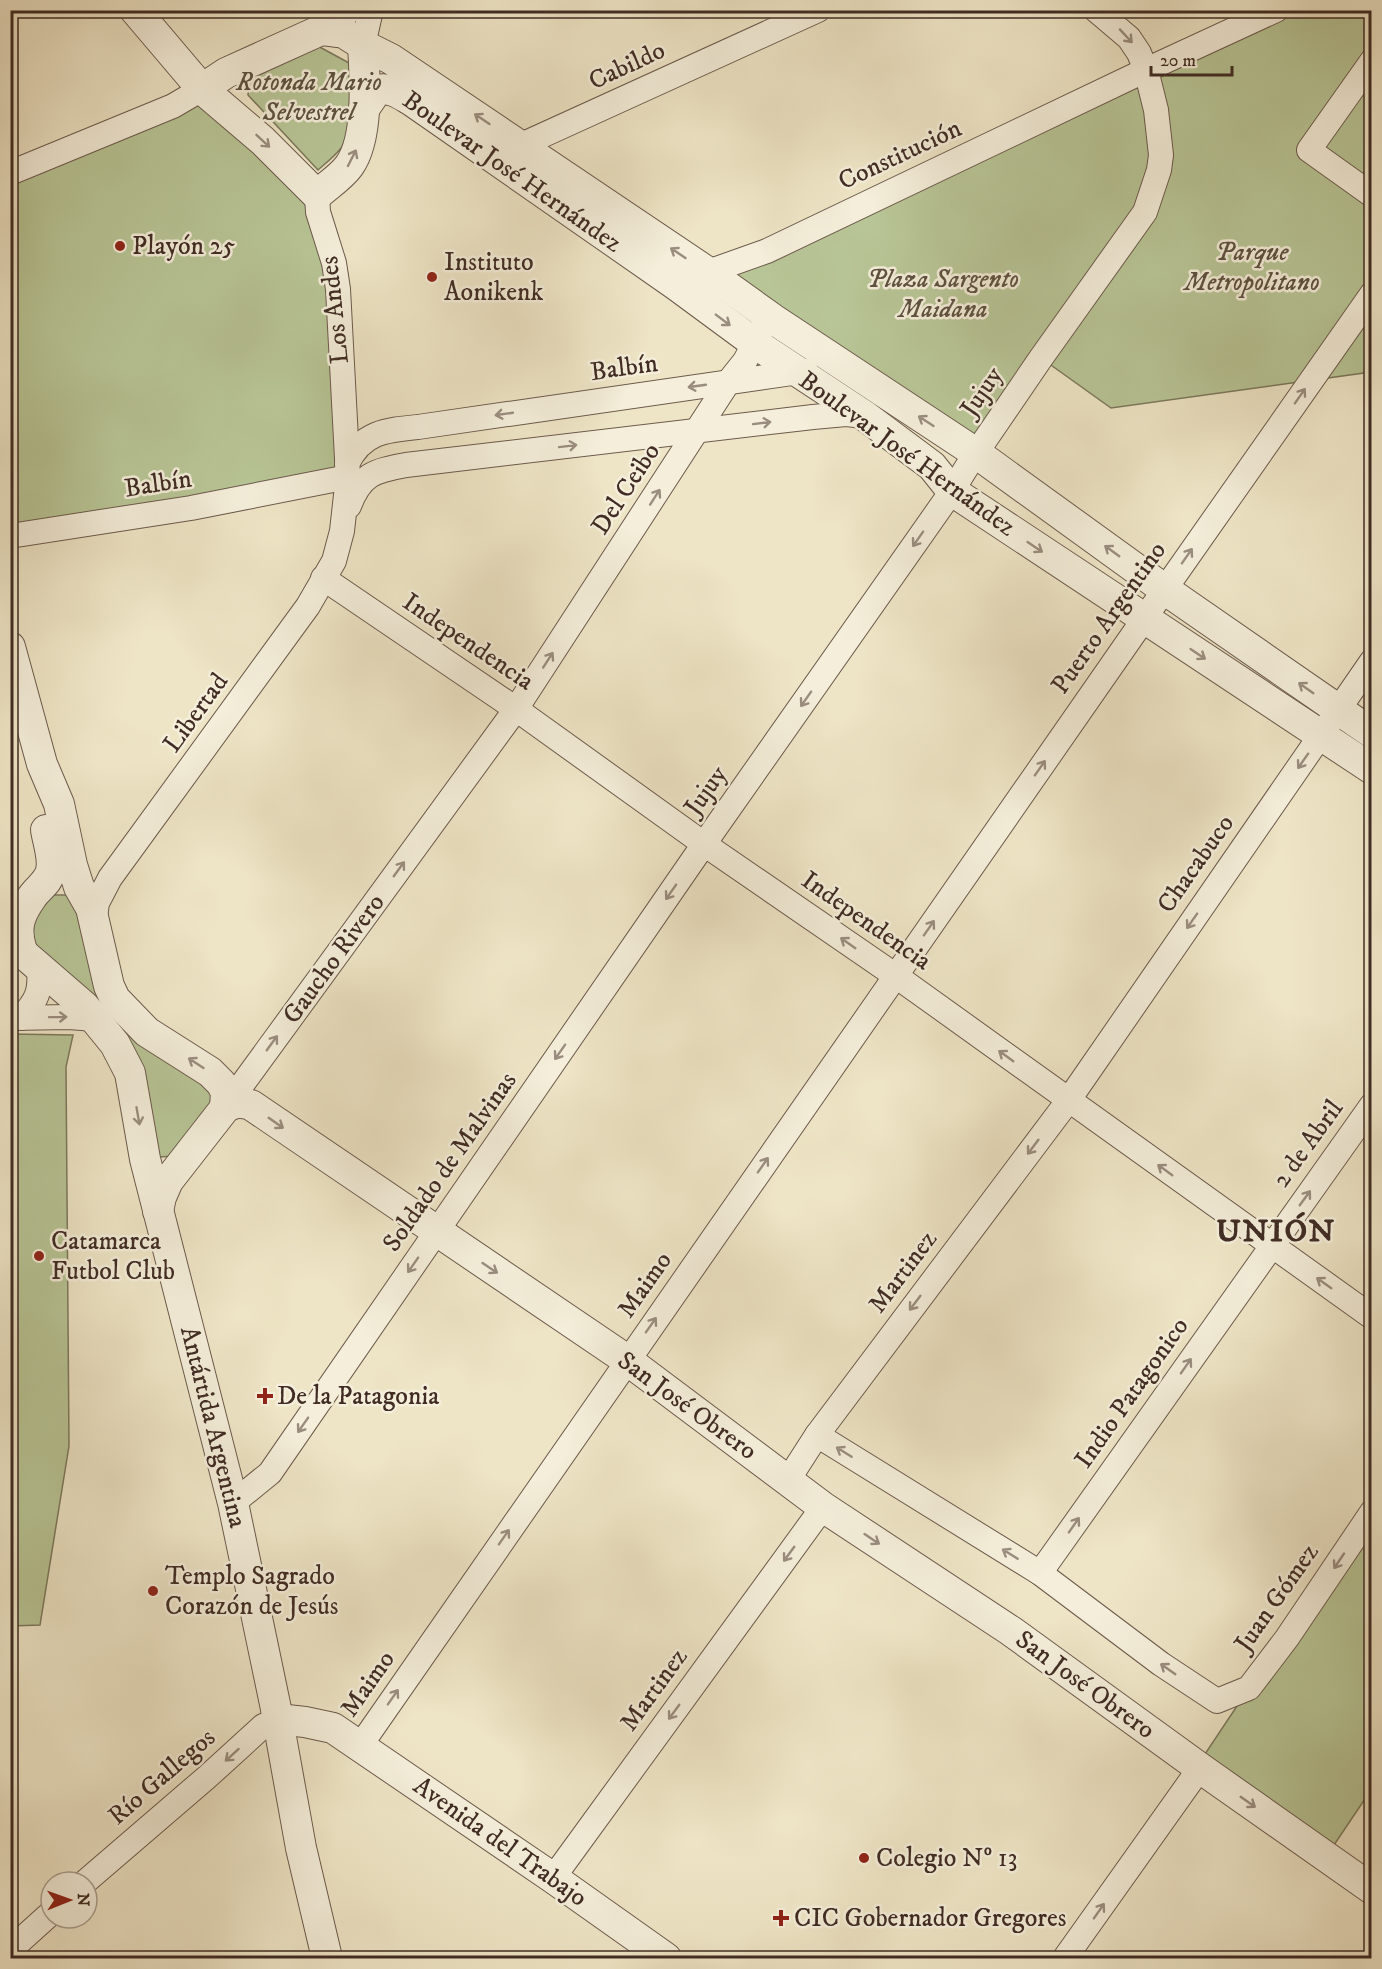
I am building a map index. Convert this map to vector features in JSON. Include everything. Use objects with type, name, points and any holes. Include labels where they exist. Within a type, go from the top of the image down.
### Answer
[{"type":"street","points":[[135,10],[202,89],[263,141],[317,195],[348,166],[358,146],[364,109],[363,45],[371,10]]},
{"type":"street","points":[[10,173],[172,106],[226,74],[321,30],[351,10]]},
{"type":"street","name":"Cabildo","points":[[492,157],[522,146],[818,10]]},
{"type":"street","name":"Jujuy","points":[[704,844],[1145,212],[1159,170],[1161,155],[1156,110],[1146,70],[1139,53],[1129,38],[1096,10]]},
{"type":"street","points":[[1146,70],[1275,10]]},
{"type":"street","name":"Boulevar José Hernández","points":[[321,30],[344,33],[391,59],[522,146],[744,299],[976,453],[1164,589],[1371,733]]},
{"type":"street","points":[[1371,61],[1309,150],[1371,195]]},
{"type":"street","name":"Constitución","points":[[676,285],[706,271],[766,251],[1146,70]]},
{"type":"street","name":"Boulevar José Hernández","points":[[364,109],[377,90],[386,88],[399,93],[676,285],[796,372],[865,416],[932,466],[952,491],[1371,769]]},
{"type":"street","name":"Los Andes","points":[[317,195],[318,212],[334,263],[338,289],[343,400],[349,456],[342,531],[334,561],[323,578]]},
{"type":"street","name":"Puerto Argentino","points":[[896,976],[1371,294]]},
{"type":"street","points":[[744,299],[762,324],[763,331],[756,344]]},
{"type":"street","name":"Del Ceibo","points":[[516,709],[729,381],[746,361],[756,344]]},
{"type":"street","name":"Balbín","points":[[397,429],[796,372],[830,369],[858,376]]},
{"type":"street","points":[[343,400],[351,413],[362,420],[397,429]]},
{"type":"street","points":[[343,519],[357,488],[368,476],[406,465],[813,417],[846,414],[865,416]]},
{"type":"street","points":[[349,456],[372,436],[397,429]]},
{"type":"street","points":[[349,456],[406,465]]},
{"type":"street","name":"Balbín","points":[[10,536],[191,508],[349,456]]},
{"type":"street","name":"Independencia","points":[[323,578],[516,709],[704,844],[896,976],[1371,1317]]},
{"type":"street","name":"Libertad","points":[[94,924],[97,903],[110,878],[308,606],[323,578]]},
{"type":"street","points":[[10,647],[42,764],[59,804],[72,865],[79,887],[92,908],[109,986],[115,999],[147,1032],[210,1072],[226,1092],[225,1108]]},
{"type":"street","name":"Chacabuco","points":[[1068,1101],[1371,661]]},
{"type":"street","name":"Gaucho Rivero","points":[[159,1211],[168,1180],[225,1108],[516,709]]},
{"type":"street","points":[[16,1018],[35,1001],[39,993],[18,937],[18,928],[28,903],[51,871],[41,806],[42,764]]},
{"type":"street","name":"Soldado de Malvinas","points":[[232,1503],[270,1473],[704,844]]},
{"type":"street","points":[[28,903],[59,884],[79,887],[98,885],[110,878]]},
{"type":"street","points":[[24,954],[59,983],[95,1019]]},
{"type":"street","name":"Maimo","points":[[360,1746],[896,976]]},
{"type":"street","points":[[16,1018],[95,1019]]},
{"type":"street","name":"Antártida Argentina","points":[[95,1019],[116,1044],[130,1073],[145,1160],[232,1503],[278,1719],[301,1848],[327,1959]]},
{"type":"street","name":"Martinez","points":[[788,1480],[817,1435],[1068,1101]]},
{"type":"street","name":"San José Obrero","points":[[225,1108],[233,1103],[251,1105],[627,1360],[823,1507],[1011,1631],[1371,1888]]},
{"type":"street","name":"2 de Abril","points":[[1270,1245],[1371,1105]]},
{"type":"street","points":[[145,1160],[158,1171],[177,1170]]},
{"type":"street","name":"Indio Patagonico","points":[[1040,1573],[1270,1245]]},
{"type":"street","points":[[817,1435],[1040,1573]]},
{"type":"street","name":"Martinez","points":[[553,1878],[823,1507]]},
{"type":"street","name":"Juan Gómez","points":[[1040,1573],[1161,1664],[1217,1701],[1249,1688],[1287,1638],[1371,1512]]},
{"type":"street","name":"Avenida del Trabajo","points":[[278,1719],[333,1728],[553,1878],[666,1959]]},
{"type":"street","name":"Río Gallegos","points":[[99,1870],[263,1726],[278,1719]]},
{"type":"street","points":[[1065,1959],[1200,1768]]},
{"type":"street","points":[[10,1950],[39,1924]]},
{"type":"green space","points":[[1276,11],[1371,11],[1371,372],[1111,408],[1041,358],[976,453],[706,271]]},
{"type":"green space","name":"Rotonda Mario Selvestrel","points":[[316,45],[351,64],[351,107],[345,139],[340,150],[318,170],[248,95],[250,73]]},
{"type":"green space","points":[[202,89],[317,195],[348,477],[11,536],[11,173]]},
{"type":"green space","points":[[51,895],[70,895],[81,902],[94,970],[216,1099],[176,1156],[159,1157],[142,1081],[38,955],[29,921]]},
{"type":"green space","name":"Catamarca Futbol Club","points":[[10,1034],[73,1035],[66,1067],[69,1446],[40,1625],[11,1626]]},
{"type":"green space","points":[[1371,1512],[1371,1790],[1326,1857],[1203,1757]]},
{"type":"place","name":"Playón 25","points":[[120,246]]},
{"type":"place","name":"Instituto Aonikenk","points":[[432,277]]},
{"type":"place","name":"Catamarca Futbol Club","points":[[39,1256]]},
{"type":"place","name":"De la Patagonia","points":[[265,1396]]},
{"type":"place","name":"Templo Sagrado Corazón de Jesús","points":[[153,1591]]},
{"type":"place","name":"Colegio Nº 13","points":[[864,1858]]},
{"type":"place","name":"CIC Gobernador Gregores","points":[[781,1918]]},
{"type":"district","name":"UNIÓN","points":[[1276,1232]]},
{"type":"park label","name":"Parque Metropolitano","points":[[1252,267]]},
{"type":"park label","name":"Plaza Sargento Maidana","points":[[943,294]]}]
